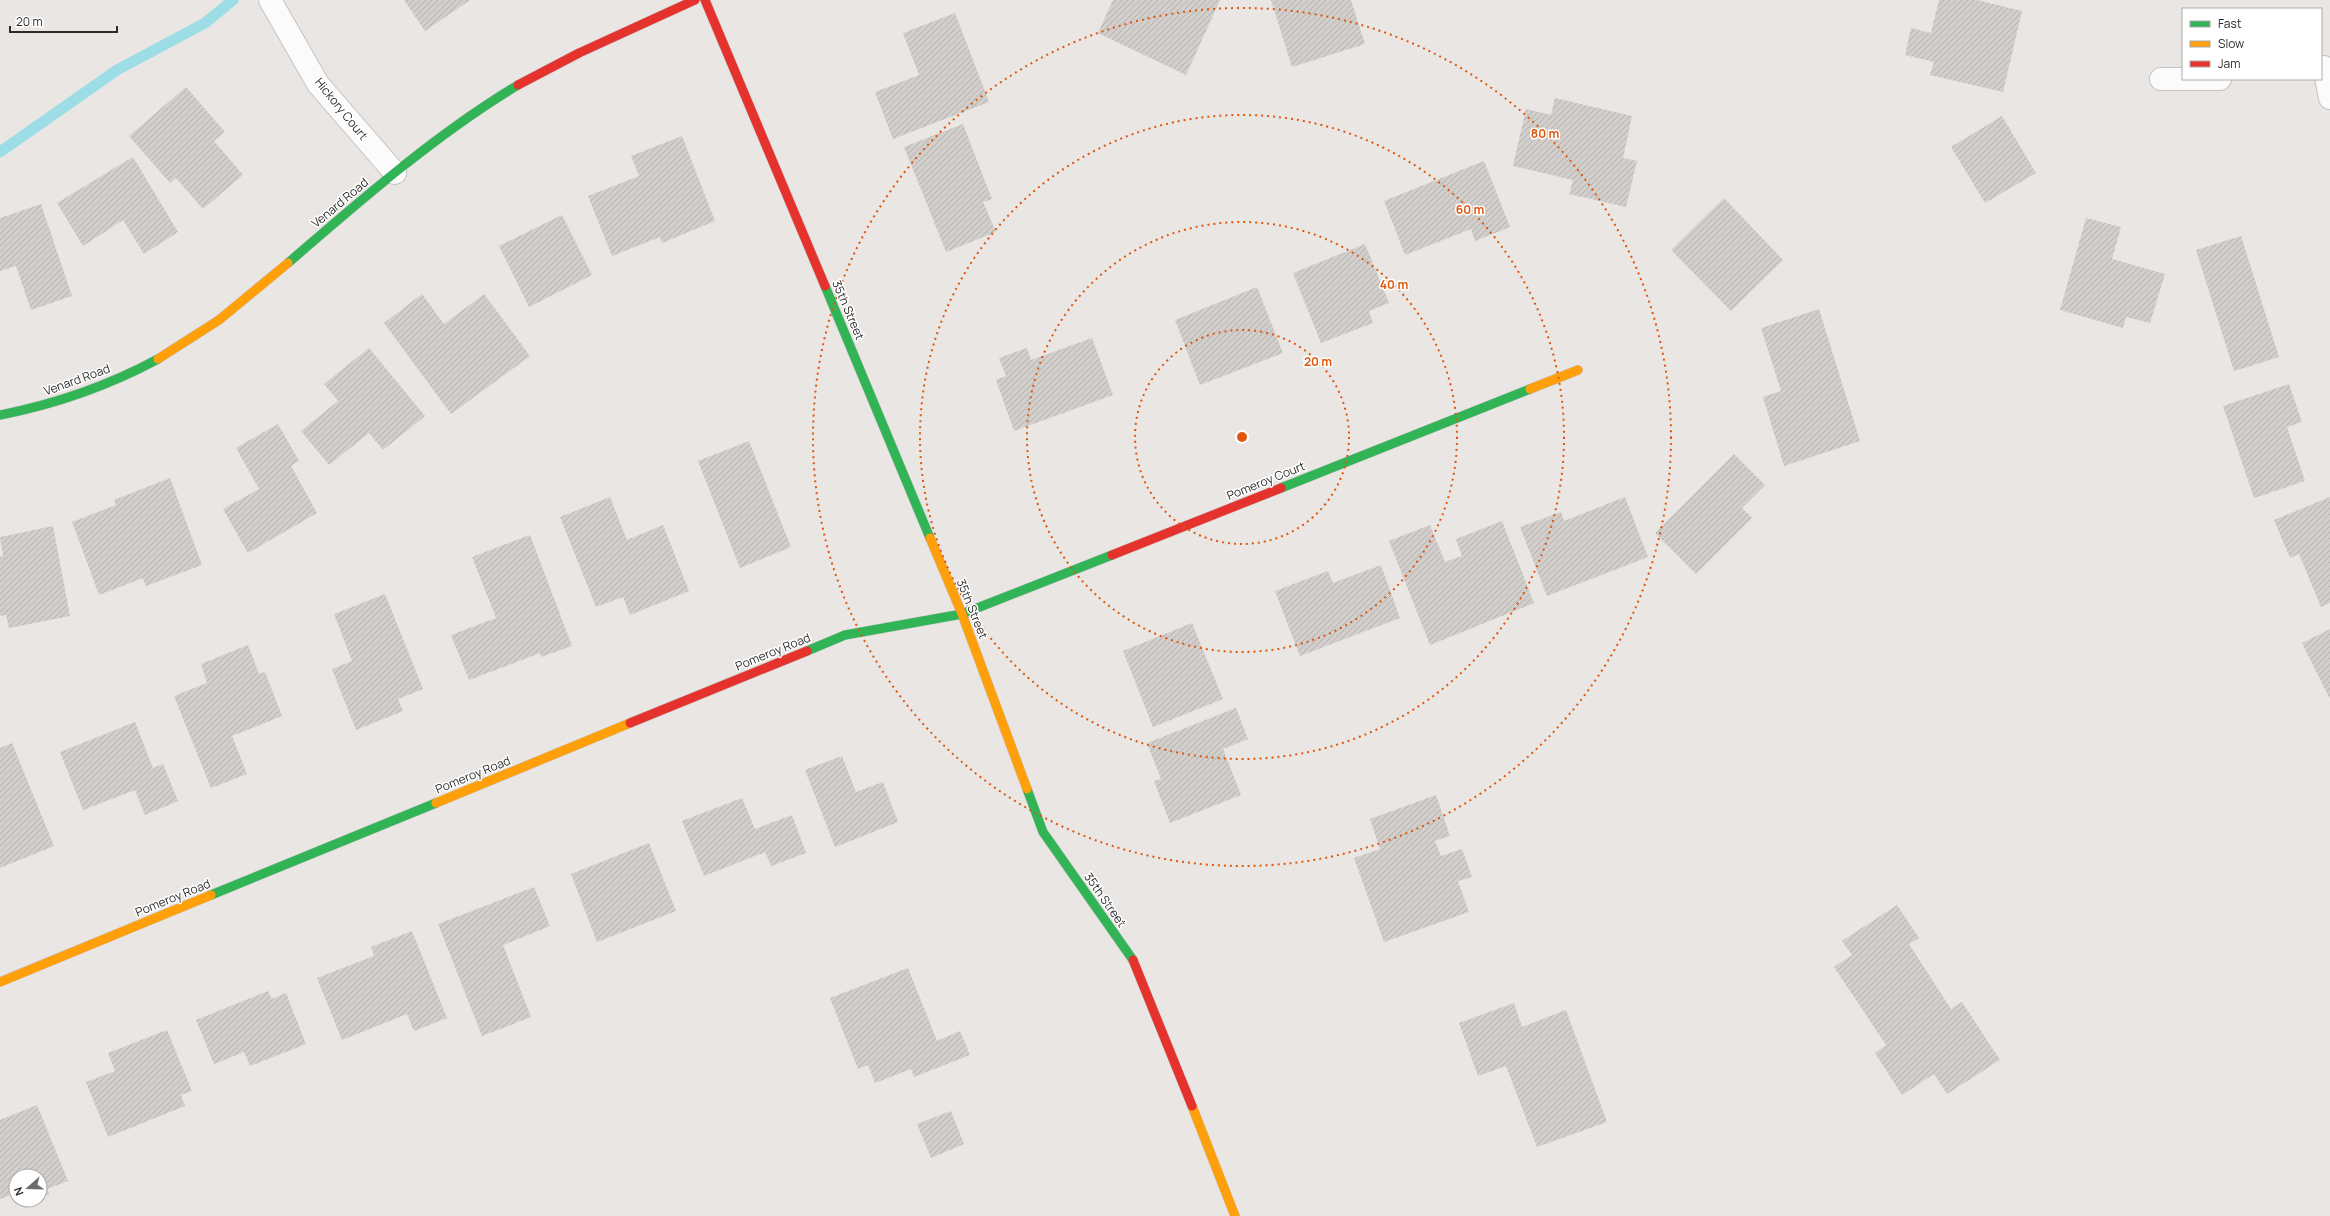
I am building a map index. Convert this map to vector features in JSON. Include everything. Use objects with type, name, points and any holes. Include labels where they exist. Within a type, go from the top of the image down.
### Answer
[{"type":"street","name":"Hickory Court","points":[[270,0],[318,84],[395,173]]},
{"type":"street","name":"Venard Road","points":[[0,416],[25,411],[79,394],[128,374],[181,346],[231,312],[395,173],[471,116],[518,85],[578,53],[695,0]]},
{"type":"street","name":"35th Street","points":[[705,0],[962,614],[1043,832],[1136,965],[1234,1216]]},
{"type":"street","points":[[2325,67],[2330,98]]},
{"type":"street","points":[[2161,79],[2182,79]]},
{"type":"street","name":"Pomeroy Court","points":[[962,614],[1578,370]]},
{"type":"street","name":"Pomeroy Road","points":[[0,982],[845,635],[962,614]]},
{"type":"building","points":[[404,0],[470,0],[425,31]]},
{"type":"building","points":[[1113,0],[1220,0],[1186,75],[1098,33]]},
{"type":"building","points":[[1271,0],[1351,0],[1365,44],[1292,67]]},
{"type":"building","points":[[1939,0],[1977,0],[2022,11],[2003,92],[1930,75],[1934,62],[1905,55],[1911,28],[1931,33]]},
{"type":"building","points":[[955,13],[989,102],[893,139],[875,92],[919,75],[903,33]]},
{"type":"building","points":[[186,87],[225,132],[214,141],[243,175],[203,209],[176,178],[170,183],[129,136]]},
{"type":"building","points":[[1555,98],[1632,116],[1623,158],[1637,161],[1626,207],[1569,194],[1573,180],[1513,166],[1526,109],[1551,115]]},
{"type":"building","points":[[2002,116],[2036,173],[1985,203],[1951,147]]},
{"type":"building","points":[[963,124],[992,199],[983,202],[996,232],[946,252],[904,147]]},
{"type":"building","points":[[682,136],[715,221],[662,243],[660,237],[612,256],[588,196],[639,176],[631,156]]},
{"type":"building","points":[[133,157],[178,232],[144,254],[123,220],[83,246],[57,203]]},
{"type":"building","points":[[1484,161],[1510,227],[1475,241],[1471,229],[1405,255],[1384,201]]},
{"type":"building","points":[[1724,198],[1783,260],[1731,311],[1671,250]]},
{"type":"building","points":[[41,204],[72,296],[31,310],[16,266],[0,271],[0,218]]},
{"type":"building","points":[[562,215],[592,275],[529,307],[499,246]]},
{"type":"building","points":[[2086,218],[2121,227],[2112,259],[2165,274],[2150,323],[2126,317],[2123,328],[2060,310]]},
{"type":"building","points":[[2241,236],[2279,357],[2234,371],[2196,250]]},
{"type":"building","points":[[1365,244],[1389,303],[1369,311],[1373,323],[1321,343],[1293,273]]},
{"type":"building","points":[[1257,287],[1283,353],[1200,385],[1175,320]]},
{"type":"building","points":[[422,294],[444,324],[484,294],[530,356],[451,414],[384,323]]},
{"type":"building","points":[[1819,309],[1860,441],[1784,466],[1763,397],[1781,391],[1761,328]]},
{"type":"building","points":[[1092,338],[1113,395],[1014,431],[996,380],[1006,376],[999,358],[1027,348],[1031,360]]},
{"type":"building","points":[[369,348],[425,416],[383,450],[369,433],[329,465],[301,431],[338,401],[324,384]]},
{"type":"building","points":[[2289,384],[2302,422],[2287,427],[2305,481],[2254,498],[2223,406]]},
{"type":"building","points":[[278,424],[299,461],[291,466],[317,513],[248,553],[223,509],[259,489],[236,448]]},
{"type":"building","points":[[749,441],[791,547],[740,568],[698,461]]},
{"type":"building","points":[[1734,454],[1765,485],[1742,508],[1752,518],[1696,574],[1655,533]]},
{"type":"building","points":[[170,478],[202,565],[146,586],[143,578],[99,595],[72,522],[116,505],[114,500]]},
{"type":"building","points":[[610,497],[627,540],[663,525],[689,591],[630,615],[623,597],[596,607],[560,517]]},
{"type":"building","points":[[1625,497],[1648,557],[1547,596],[1520,527],[1561,512],[1564,521]]},
{"type":"building","points":[[2330,497],[2330,603],[2321,607],[2299,554],[2290,558],[2274,520]]},
{"type":"building","points":[[1502,521],[1534,603],[1430,645],[1389,541],[1430,525],[1445,562],[1462,556],[1456,539]]},
{"type":"building","points":[[53,526],[70,616],[9,628],[6,615],[0,616],[0,557],[3,556],[0,537]]},
{"type":"building","points":[[530,535],[572,646],[541,657],[540,653],[469,680],[451,635],[496,618],[472,557]]},
{"type":"building","points":[[1381,565],[1400,618],[1300,656],[1275,591],[1328,571],[1333,583]]},
{"type":"building","points":[[385,594],[423,689],[398,699],[403,711],[356,730],[332,669],[352,661],[334,614]]},
{"type":"building","points":[[1192,623],[1223,699],[1153,727],[1123,651]]},
{"type":"building","points":[[2330,629],[2330,699],[2302,643]]},
{"type":"building","points":[[248,645],[259,674],[265,672],[282,716],[232,736],[247,774],[211,788],[174,696],[207,683],[201,664]]},
{"type":"building","points":[[1236,708],[1248,739],[1223,749],[1241,795],[1170,823],[1154,781],[1161,779],[1147,743]]},
{"type":"building","points":[[135,722],[153,768],[163,764],[178,801],[145,815],[135,790],[83,810],[60,752]]},
{"type":"building","points":[[12,743],[54,846],[0,868],[0,748]]},
{"type":"building","points":[[842,756],[856,792],[883,782],[898,822],[835,847],[805,770]]},
{"type":"building","points":[[1436,795],[1450,836],[1435,841],[1441,856],[1462,849],[1472,877],[1458,881],[1469,912],[1384,942],[1354,858],[1380,849],[1370,819]]},
{"type":"building","points":[[742,798],[755,829],[792,815],[806,853],[771,866],[765,852],[704,876],[682,821]]},
{"type":"building","points":[[649,843],[676,911],[597,942],[571,874]]},
{"type":"building","points":[[534,887],[550,926],[503,945],[531,1017],[482,1036],[438,924]]},
{"type":"building","points":[[1897,905],[1919,938],[1909,944],[1951,1009],[1962,1002],[2000,1060],[1947,1094],[1934,1074],[1902,1095],[1875,1053],[1886,1045],[1834,967],[1852,955],[1842,941]]},
{"type":"building","points":[[412,931],[447,1018],[414,1031],[407,1014],[342,1040],[317,978],[374,956],[371,947]]},
{"type":"building","points":[[908,968],[937,1041],[960,1031],[970,1055],[914,1077],[911,1069],[875,1083],[868,1065],[858,1069],[830,998]]},
{"type":"building","points":[[268,991],[272,999],[286,993],[306,1044],[250,1066],[244,1052],[214,1064],[196,1020]]},
{"type":"building","points":[[1514,1003],[1522,1027],[1566,1010],[1607,1122],[1537,1147],[1506,1066],[1478,1076],[1459,1023]]},
{"type":"building","points":[[167,1030],[192,1091],[181,1095],[185,1106],[108,1137],[86,1082],[115,1071],[108,1053]]},
{"type":"building","points":[[37,1105],[68,1181],[48,1189],[48,1168],[8,1168],[8,1196],[0,1199],[0,1120]]},
{"type":"building","points":[[951,1111],[964,1144],[931,1158],[917,1124]]},
{"type":"waterway","points":[[0,152],[117,70],[205,23],[233,0]]},
{"type":"traffic: fast","points":[[288,263],[399,169],[457,125],[518,85]]},
{"type":"traffic: fast","points":[[825,286],[930,538]]},
{"type":"traffic: fast","points":[[0,415],[61,400],[101,386],[158,359]]},
{"type":"traffic: fast","points":[[1281,488],[1530,389]]},
{"type":"traffic: fast","points":[[807,651],[845,635],[962,614],[1112,555]]},
{"type":"traffic: fast","points":[[1027,789],[1043,832],[1133,960]]},
{"type":"traffic: fast","points":[[211,895],[436,803]]},
{"type":"traffic: slow","points":[[158,359],[219,320],[288,263]]},
{"type":"traffic: slow","points":[[1530,389],[1578,370]]},
{"type":"traffic: slow","points":[[930,538],[962,614],[1027,789]]},
{"type":"traffic: slow","points":[[436,803],[630,723]]},
{"type":"traffic: slow","points":[[0,982],[211,895]]},
{"type":"traffic: slow","points":[[1192,1106],[1235,1216]]},
{"type":"traffic: jam","points":[[518,85],[579,53],[695,0]]},
{"type":"traffic: jam","points":[[705,0],[825,286]]},
{"type":"traffic: jam","points":[[1112,555],[1281,488]]},
{"type":"traffic: jam","points":[[630,723],[807,651]]},
{"type":"traffic: jam","points":[[1133,960],[1192,1106]]}]
